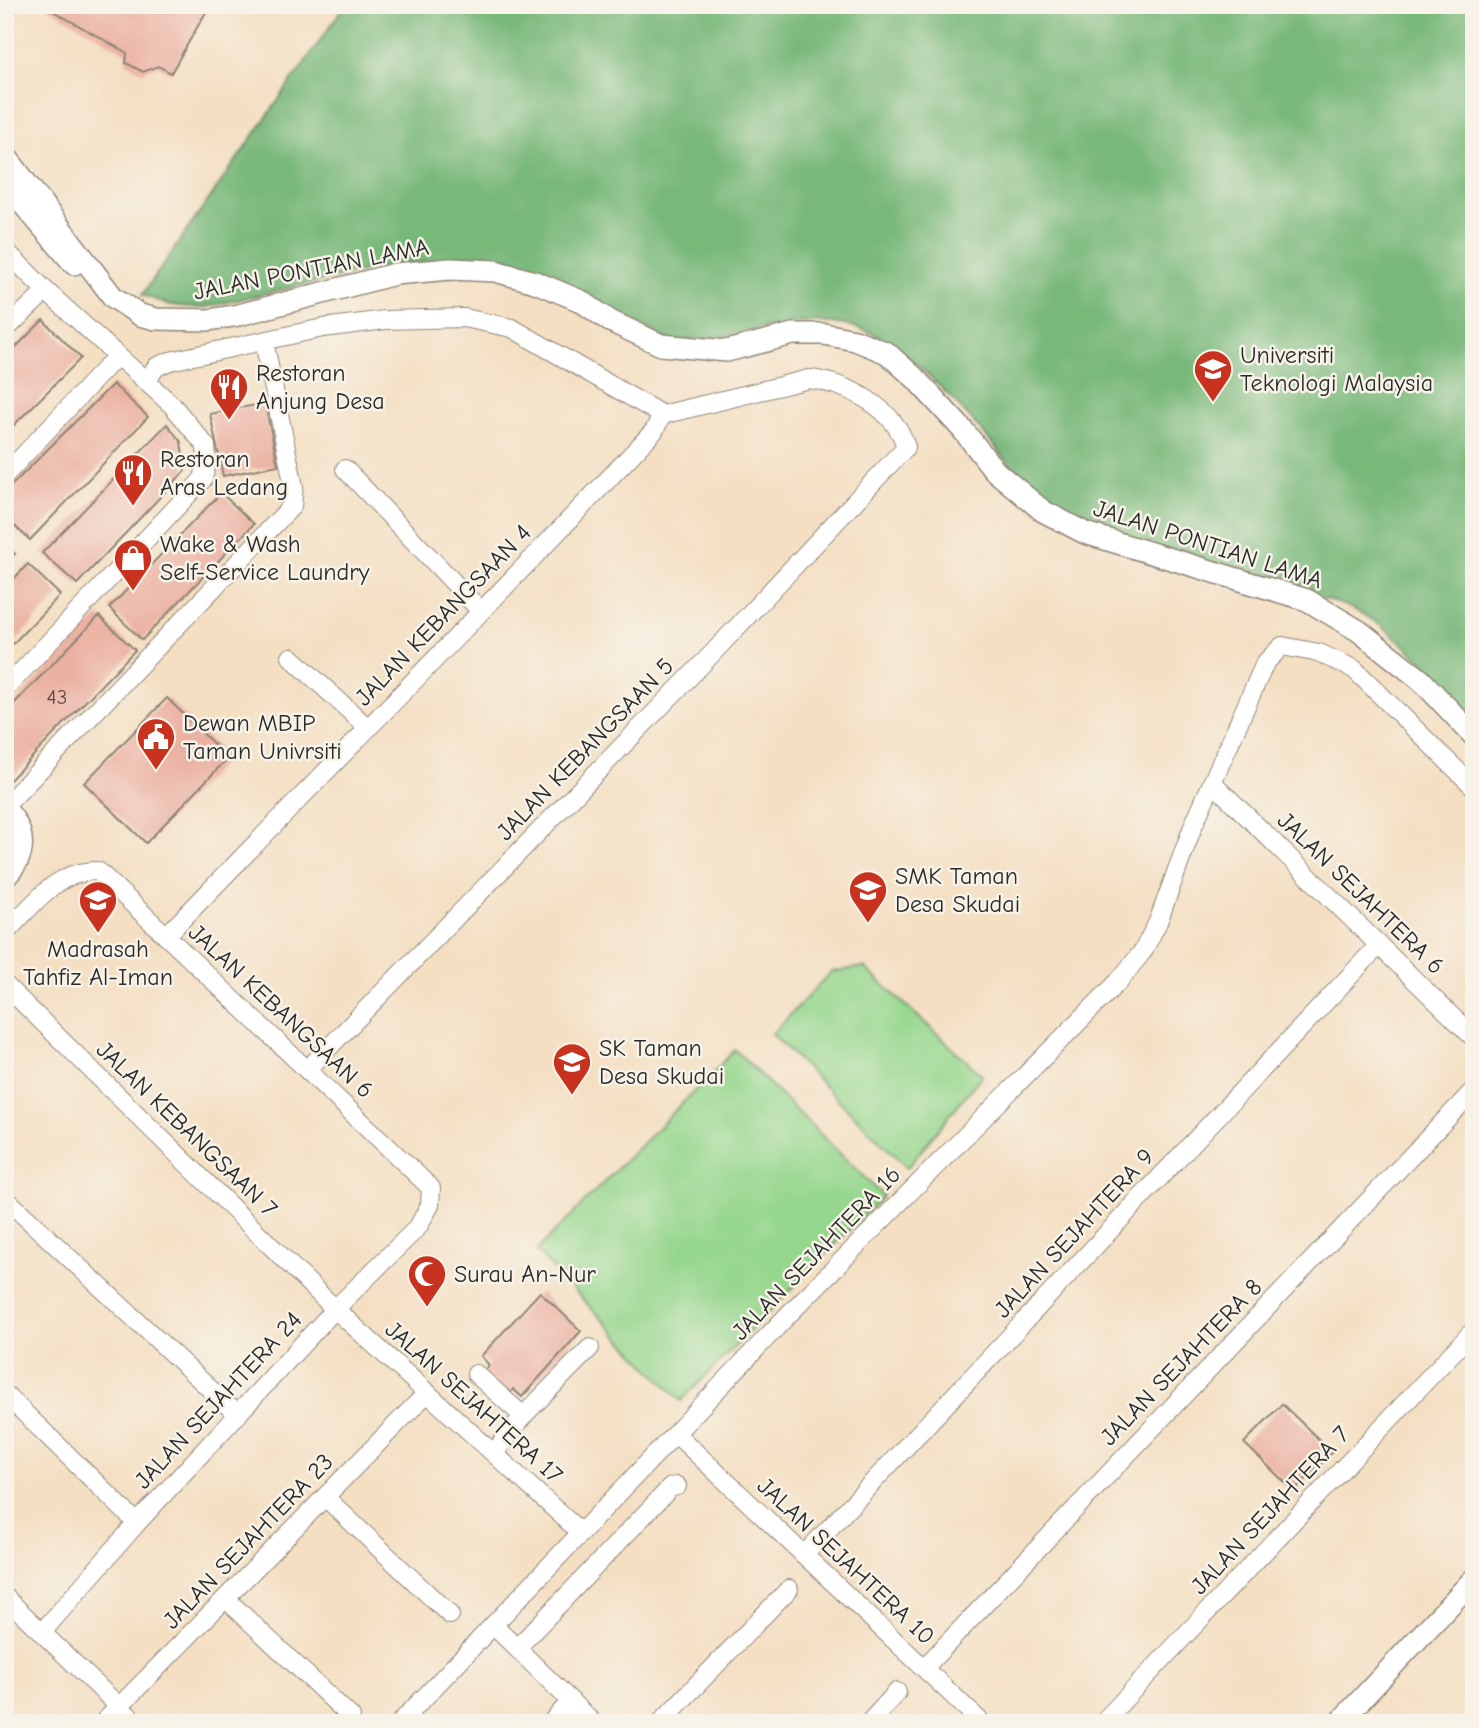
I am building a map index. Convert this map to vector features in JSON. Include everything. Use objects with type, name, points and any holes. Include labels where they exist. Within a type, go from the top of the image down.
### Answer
[{"type":"street","name":"JALAN PONTIAN LAMA","points":[[5,155],[113,298],[140,316],[209,320],[318,297],[395,274],[450,270],[495,271],[536,282],[581,301],[610,321],[661,345],[727,351],[793,334],[824,334],[855,340],[887,353],[915,378],[963,430],[995,471],[1043,510],[1085,533],[1307,600],[1359,631],[1421,681],[1474,736]]},
{"type":"street","points":[[5,183],[58,247],[92,282],[113,298]]},
{"type":"street","points":[[5,250],[46,291],[172,405],[206,446],[207,462],[203,479],[5,689]]},
{"type":"street","points":[[5,330],[46,291]]},
{"type":"street","points":[[146,381],[156,367],[170,361],[264,341],[385,320],[464,318],[512,328],[662,415]]},
{"type":"street","points":[[5,877],[18,865],[21,835],[15,820],[5,808],[292,506],[294,487],[264,341]]},
{"type":"street","points":[[5,475],[117,356]]},
{"type":"street","name":"JALAN KEBANGSAAN 5","points":[[307,1070],[897,461],[906,447],[895,426],[852,389],[827,380],[809,379],[662,415]]},
{"type":"street","name":"JALAN KEBANGSAAN 4","points":[[166,936],[654,432],[662,415]]},
{"type":"street","points":[[345,469],[480,610]]},
{"type":"street","name":"JALAN SEJAHTERA 16","points":[[400,1723],[580,1532],[677,1435],[790,1312],[1118,982],[1143,951],[1158,922],[1193,826],[1265,663],[1282,646],[1319,653],[1354,669],[1474,788]]},
{"type":"street","points":[[291,657],[368,727]]},
{"type":"street","name":"JALAN SEJAHTERA 6","points":[[1213,784],[1474,1038]]},
{"type":"street","name":"JALAN KEBANGSAAN 6","points":[[5,933],[62,876],[80,871],[98,871],[431,1188],[430,1205]]},
{"type":"street","name":"JALAN SEJAHTERA 9","points":[[804,1555],[1379,945]]},
{"type":"street","name":"JALAN KEBANGSAAN 7","points":[[5,985],[335,1308]]},
{"type":"street","name":"JALAN SEJAHTERA 8","points":[[924,1668],[1474,1090]]},
{"type":"street","points":[[5,1198],[237,1415]]},
{"type":"street","name":"JALAN SEJAHTERA 24","points":[[43,1631],[137,1523],[335,1308],[418,1227],[430,1205]]},
{"type":"street","name":"JALAN SEJAHTERA 17","points":[[335,1308],[580,1532]]},
{"type":"street","name":"JALAN SEJAHTERA 7","points":[[1101,1723],[1474,1330]]},
{"type":"street","points":[[495,1453],[523,1416],[590,1348]]},
{"type":"street","points":[[476,1374],[523,1416]]},
{"type":"street","name":"JALAN SEJAHTERA 23","points":[[103,1723],[427,1393]]},
{"type":"street","points":[[5,1394],[137,1523]]},
{"type":"street","name":"JALAN SEJAHTERA 10","points":[[677,1435],[982,1723]]},
{"type":"street","points":[[517,1648],[671,1487],[677,1486]]},
{"type":"street","points":[[325,1497],[450,1615]]},
{"type":"street","points":[[1339,1723],[1474,1579]]},
{"type":"street","points":[[660,1723],[789,1589]]},
{"type":"street","points":[[5,1597],[136,1723]]},
{"type":"street","points":[[226,1598],[351,1717]]},
{"type":"street","points":[[493,1625],[571,1701],[584,1720]]},
{"type":"street","points":[[869,1723],[898,1692]]},
{"type":"street","points":[[551,1723],[571,1701]]},
{"type":"green space","name":"Universiti Teknologi Malaysia","points":[[345,5],[1474,5],[1474,717],[1396,637],[1357,611],[1133,543],[1103,532],[1048,503],[1023,480],[940,386],[903,353],[870,332],[820,322],[769,327],[718,337],[667,340],[518,261],[484,255],[383,267],[202,308],[171,305],[142,295]]},
{"type":"green space","points":[[864,967],[982,1075],[907,1168],[772,1034],[831,972]]},
{"type":"green space","points":[[735,1050],[883,1196],[681,1401],[536,1251]]},
{"type":"building","points":[[49,5],[210,5],[171,73],[158,66],[143,72],[126,63],[127,53],[48,8]]},
{"type":"building","points":[[43,320],[81,358],[5,434],[5,358]]},
{"type":"building","points":[[113,384],[148,417],[30,540],[5,517],[5,492]]},
{"type":"building","points":[[265,403],[278,465],[223,476],[210,414]]},
{"type":"building","points":[[167,424],[181,442],[185,471],[77,584],[42,553]]},
{"type":"building","points":[[221,493],[254,524],[142,640],[109,608]]},
{"type":"building","points":[[5,544],[15,554],[5,564]]},
{"type":"building","points":[[28,564],[60,595],[5,652],[5,588]]},
{"type":"building","points":[[99,616],[135,650],[8,782],[5,779],[5,713]]},
{"type":"building","name":"Dewan MBIP Taman Univrsiti","points":[[167,698],[228,758],[146,843],[84,783]]},
{"type":"building","points":[[540,1292],[581,1331],[522,1397],[513,1389],[509,1395],[483,1373],[489,1365],[481,1356]]},
{"type":"building","points":[[1282,1404],[1332,1452],[1294,1491],[1244,1443]]},
{"type":"place","name":"Universiti Teknologi Malaysia","points":[[1213,403]]},
{"type":"place","name":"Restoran Anjung Desa","points":[[229,421]]},
{"type":"place","name":"Restoran Aras Ledang","points":[[133,507]]},
{"type":"place","name":"Wake & Wash Self-Service Laundry","points":[[133,592]]},
{"type":"place","name":"Dewan MBIP Taman Univrsiti","points":[[156,771]]},
{"type":"place","name":"SMK Taman Desa Skudai","points":[[868,924]]},
{"type":"place","name":"Madrasah Tahfiz Al-Iman","points":[[98,934]]},
{"type":"place","name":"SK Taman Desa Skudai","points":[[572,1096]]},
{"type":"place","name":"Surau An-Nur","points":[[427,1308]]}]
